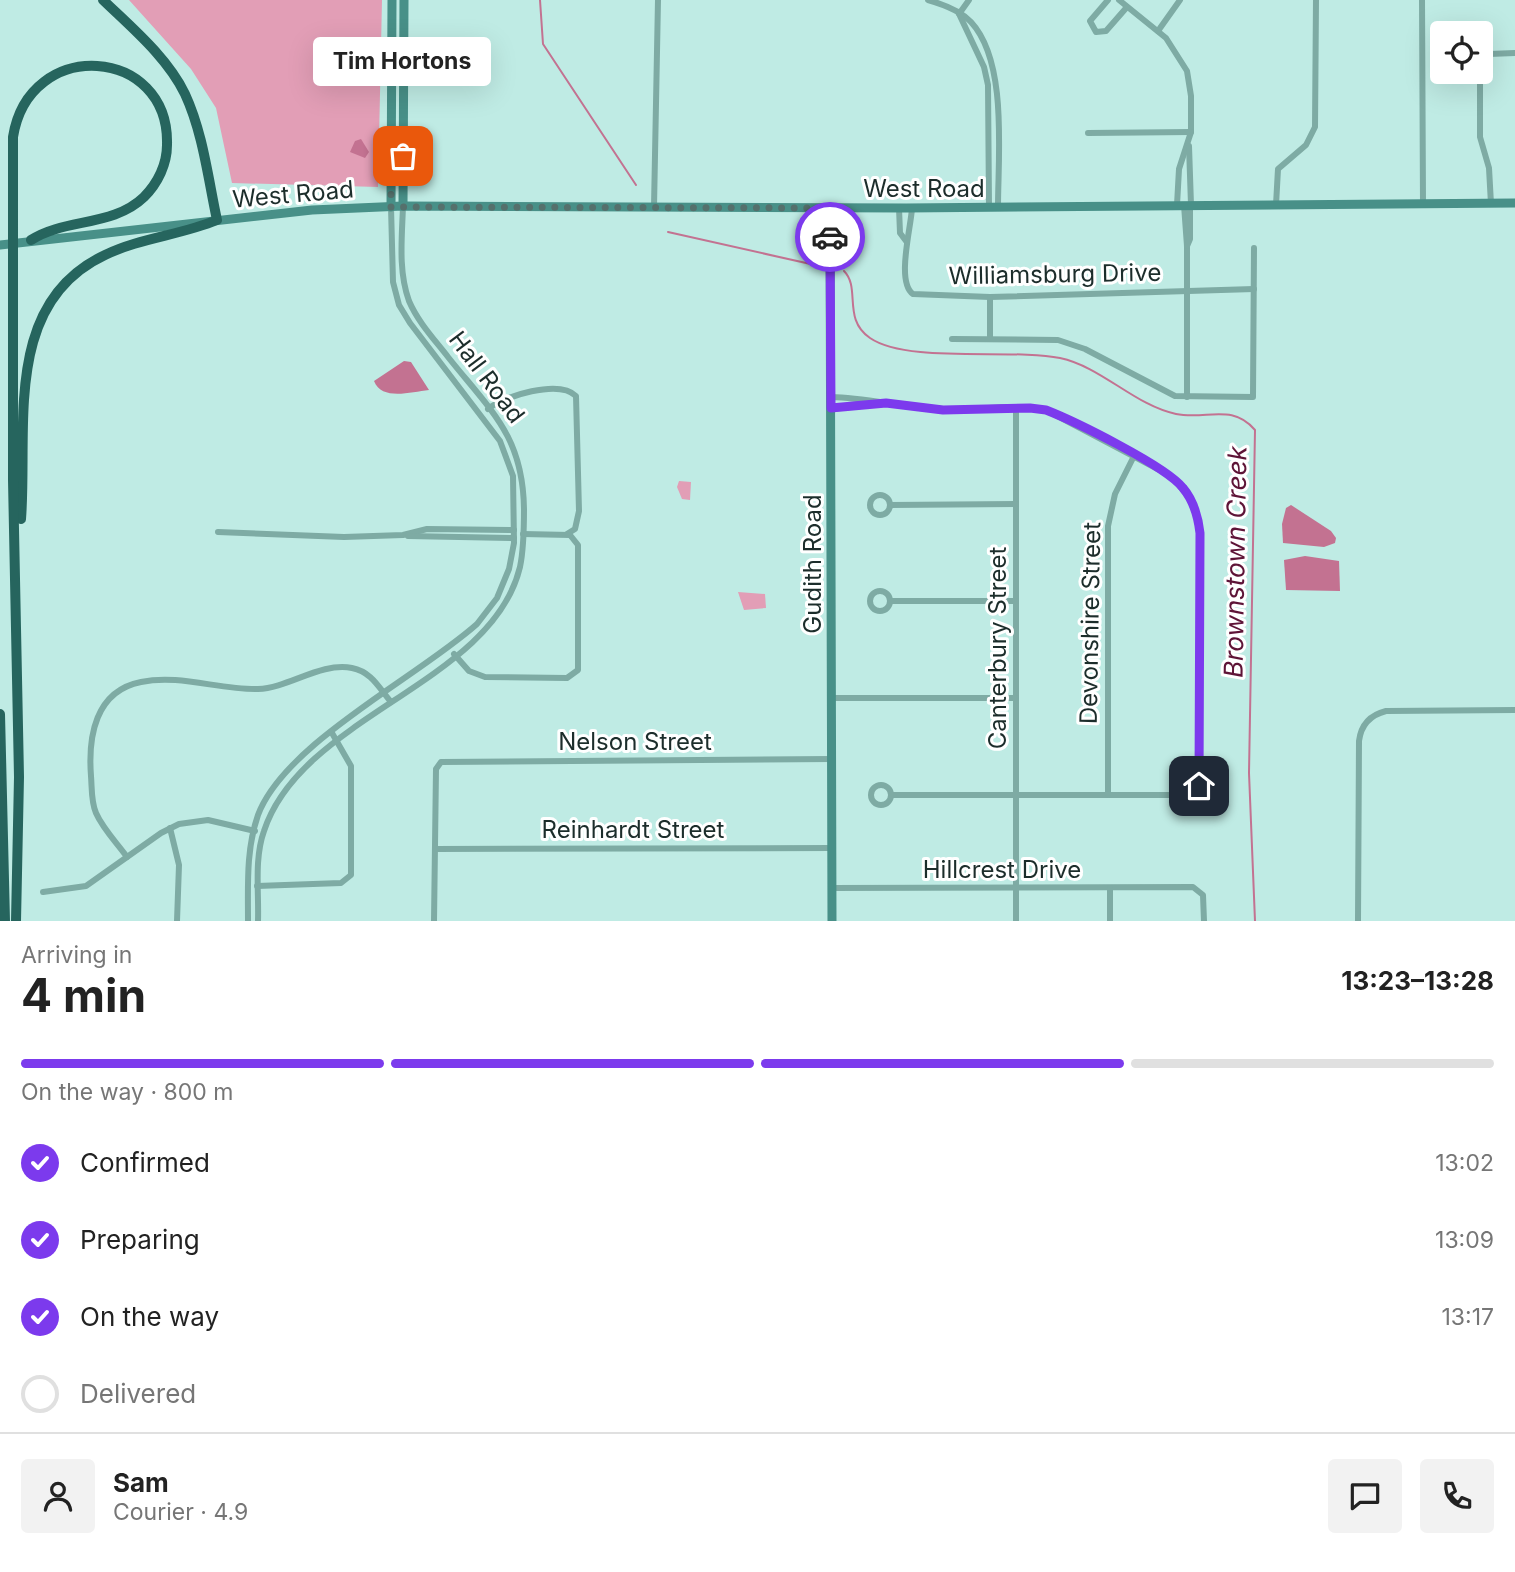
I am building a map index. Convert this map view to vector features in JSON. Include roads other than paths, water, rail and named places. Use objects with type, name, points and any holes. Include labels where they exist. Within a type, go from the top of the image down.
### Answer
[{"type":"highway","points":[[17,568],[25,374],[31,343],[46,309],[67,282],[103,256],[135,244],[186,233],[217,220],[197,127],[185,94],[157,54],[103,0]]},
{"type":"highway","points":[[16,921],[17,568],[12,160],[16,122],[31,92],[50,76],[64,69],[102,65],[133,77],[154,99],[166,127],[164,162],[152,187],[136,204],[119,213],[48,230],[26,241]]},
{"type":"highway","points":[[0,714],[5,921]]},
{"type":"main road","name":"Hall Road","points":[[391,207],[392,0]]},
{"type":"main road","name":"Hall Road","points":[[403,206],[404,0]]},
{"type":"main road","points":[[392,16],[404,16]]},
{"type":"main road","points":[[391,120],[403,119]]},
{"type":"main road","points":[[391,156],[403,156]]},
{"type":"main road","name":"West Road","points":[[0,245],[312,210],[403,206],[912,208],[1515,203]]},
{"type":"main road","name":"Gudith Road","points":[[830,208],[832,921]]},
{"type":"street","points":[[654,207],[658,0]]},
{"type":"street","points":[[928,0],[971,21],[987,50],[996,86],[993,207]]},
{"type":"street","points":[[959,14],[970,0]]},
{"type":"street","points":[[1108,0],[1090,21],[1096,32],[1106,31],[1127,7]]},
{"type":"street","points":[[1119,0],[1175,48],[1186,71],[1191,96],[1186,205]]},
{"type":"street","points":[[1158,31],[1180,0]]},
{"type":"street","points":[[1276,205],[1278,169],[1306,145],[1315,127],[1316,0]]},
{"type":"street","points":[[1422,0],[1423,204]]},
{"type":"street","points":[[959,14],[984,66],[993,207]]},
{"type":"street","points":[[1493,54],[1515,53]]},
{"type":"street","points":[[1480,84],[1480,137],[1489,168],[1491,204]]},
{"type":"street","points":[[988,119],[997,119]]},
{"type":"street","points":[[1088,133],[1191,132]]},
{"type":"street","points":[[1187,397],[1186,289],[1187,246],[1190,239],[1179,169],[1189,144]]},
{"type":"street","name":"Hall Road","points":[[258,921],[263,833],[279,796],[290,782],[338,741],[484,631],[505,604],[519,569],[524,534],[524,486],[520,462],[509,437],[428,331],[410,303],[404,280],[403,206]]},
{"type":"street","name":"Hall Road","points":[[248,921],[248,886],[254,831],[263,803],[279,779],[299,757],[477,624],[497,598],[509,569],[514,534],[510,465],[500,441],[403,312],[393,282],[391,207]]},
{"type":"street","name":"Williamsburg Drive","points":[[899,208],[900,233],[906,241]]},
{"type":"street","name":"Williamsburg Drive","points":[[912,208],[911,234],[906,241],[905,285],[910,293],[990,297],[1126,295],[1186,289],[1254,289]]},
{"type":"street","points":[[952,339],[1044,338],[1072,344],[1171,394],[1187,397],[1254,397],[1254,248]]},
{"type":"street","points":[[393,282],[404,280]]},
{"type":"street","points":[[990,297],[990,338]]},
{"type":"street","points":[[420,337],[428,331]]},
{"type":"street","points":[[481,415],[502,399],[520,393],[567,391],[576,396],[579,511],[575,529],[565,534]]},
{"type":"street","points":[[831,397],[861,397],[943,410],[1036,408],[1053,413],[1178,482],[1189,497],[1199,523],[1200,778],[1196,791],[1185,795],[891,795]]},
{"type":"street","points":[[831,408],[886,403]]},
{"type":"street","name":"Canterbury Street","points":[[1016,408],[1016,921]]},
{"type":"street","name":"Devonshire Street","points":[[1108,795],[1108,526],[1115,495],[1134,456]]},
{"type":"street","points":[[890,505],[1016,504]]},
{"type":"street","points":[[218,531],[281,532],[306,536],[403,535],[427,529],[565,534],[575,538],[579,552],[576,673],[567,678],[485,677],[469,671],[448,648]]},
{"type":"street","points":[[890,601],[1016,601]]},
{"type":"street","points":[[127,857],[99,818],[93,802],[91,738],[98,715],[116,694],[142,681],[264,689],[332,668],[348,667],[370,676],[391,702]]},
{"type":"street","points":[[831,698],[1016,698]]},
{"type":"street","points":[[1358,921],[1359,741],[1367,720],[1386,711],[1515,710]]},
{"type":"street","points":[[248,886],[341,883],[349,877],[351,772],[332,733]]},
{"type":"street","name":"Nelson Street","points":[[435,849],[439,764],[457,761],[832,759]]},
{"type":"street","points":[[43,892],[86,886],[170,828],[208,820],[263,833]]},
{"type":"street","points":[[170,828],[179,865],[177,921]]},
{"type":"street","name":"Reinhardt Street","points":[[435,849],[832,848]]},
{"type":"street","points":[[434,921],[435,849]]},
{"type":"street","name":"Hillcrest Drive","points":[[832,888],[1172,887],[1200,891],[1204,900],[1204,921]]},
{"type":"street","points":[[1110,888],[1110,921]]},
{"type":"waterway","name":"Brownstown Creek","points":[[540,0],[543,44],[636,185]]},
{"type":"waterway","name":"Brownstown Creek","points":[[668,232],[815,265]]},
{"type":"waterway","name":"Brownstown Creek","points":[[844,271],[849,278],[857,322],[870,338],[887,346],[934,353],[1015,354],[1060,358],[1090,369],[1146,403],[1161,409],[1176,414],[1237,417],[1255,430],[1249,773],[1255,921]]},
{"type":"place","name":"Tim Hortons","points":[[403,156]]}]
